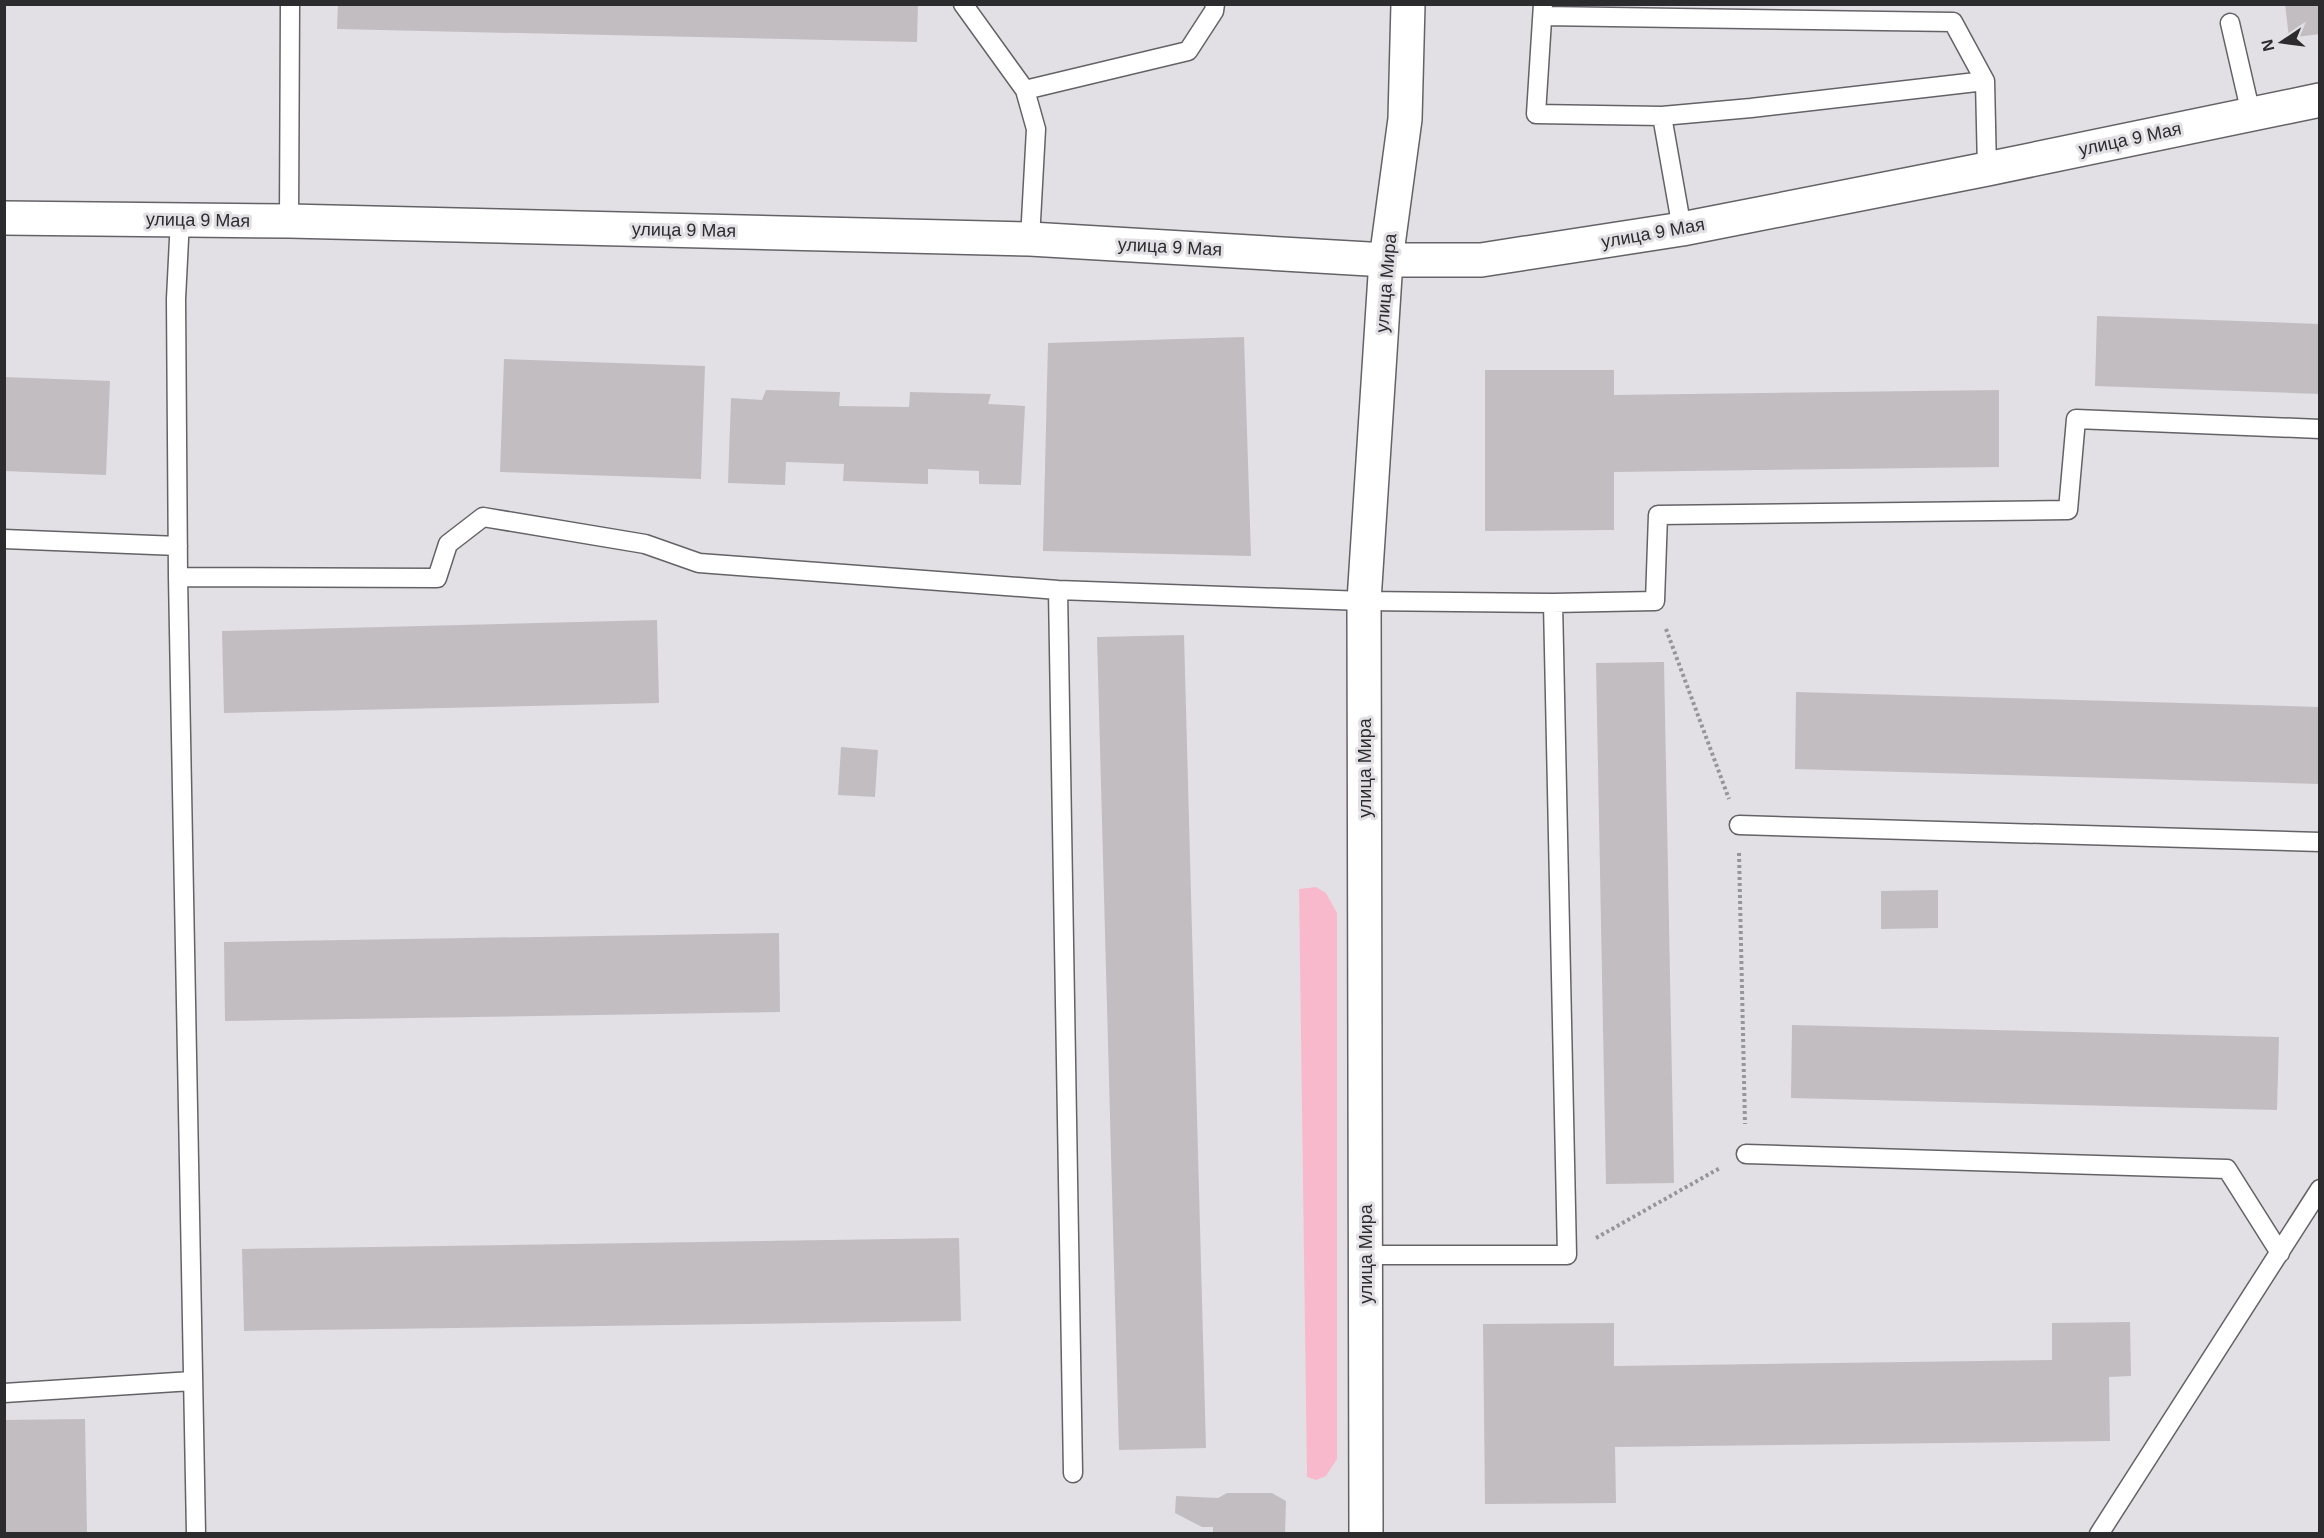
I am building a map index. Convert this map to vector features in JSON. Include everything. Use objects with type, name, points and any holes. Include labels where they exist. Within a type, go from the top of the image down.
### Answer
[{"type":"main road","name":"улица Мира","points":[[1366,1533],[1364,601],[1386,260],[1405,119],[1408,4]]},
{"type":"main road","name":"улица 9 Мая","points":[[4,218],[289,221],[1030,239],[1386,260],[1481,260],[1559,250],[1682,229],[2319,100]]},
{"type":"lane","points":[[289,221],[290,4]]},
{"type":"lane","points":[[963,4],[1025,90],[1036,129],[1030,239]]},
{"type":"lane","points":[[1025,90],[1188,51],[1214,11],[1215,4]]},
{"type":"lane","points":[[1985,81],[1662,116],[1536,114],[1543,10],[1953,22],[1985,81],[1987,169]]},
{"type":"lane","points":[[2230,23],[2251,114]]},
{"type":"lane","points":[[1662,116],[1682,229]]},
{"type":"lane","points":[[180,219],[176,299],[178,577],[196,1533]]},
{"type":"lane","points":[[178,577],[437,578],[448,544],[483,517],[645,544],[699,563],[1058,590],[1364,601],[1553,603],[1655,601],[1658,515],[2068,510],[2076,419],[2319,429]]},
{"type":"lane","points":[[4,539],[178,546]]},
{"type":"lane","points":[[1058,590],[1073,1473]]},
{"type":"lane","points":[[1366,1255],[1567,1255],[1553,603]]},
{"type":"lane","points":[[1739,825],[2319,842]]},
{"type":"lane","points":[[1746,1154],[2227,1168],[2280,1253]]},
{"type":"lane","points":[[2099,1533],[2319,1189]]},
{"type":"lane","points":[[4,1394],[192,1381]]},
{"type":"path","points":[[1567,1255],[1746,1154],[1739,825],[1655,601]]},
{"type":"shaded area","points":[[1316,887],[1326,893],[1337,913],[1337,1459],[1326,1476],[1316,1480],[1307,1477],[1299,889]]},
{"type":"building","points":[[338,4],[918,4],[917,42],[337,29]]},
{"type":"building","points":[[2285,4],[2320,4],[2320,34],[2289,38]]},
{"type":"building","points":[[2097,316],[2320,324],[2320,394],[2095,386]]},
{"type":"building","points":[[1244,337],[1251,556],[1043,551],[1048,343]]},
{"type":"building","points":[[504,359],[705,366],[701,479],[500,472]]},
{"type":"building","points":[[1485,370],[1614,370],[1614,395],[1999,390],[1999,467],[1614,472],[1614,530],[1485,531]]},
{"type":"building","points":[[4,377],[110,381],[106,475],[4,471]]},
{"type":"building","points":[[766,390],[840,392],[839,406],[909,407],[910,392],[991,394],[988,404],[1025,406],[1021,485],[979,484],[979,471],[928,469],[928,484],[843,481],[844,464],[786,462],[785,485],[728,483],[731,398],[762,400]]},
{"type":"building","points":[[657,620],[659,703],[224,713],[222,631]]},
{"type":"building","points":[[1184,635],[1206,1448],[1119,1450],[1097,637]]},
{"type":"building","points":[[1664,662],[1674,1183],[1606,1184],[1596,663]]},
{"type":"building","points":[[1796,692],[2320,707],[2320,784],[1795,769]]},
{"type":"building","points":[[841,747],[878,750],[875,797],[838,795]]},
{"type":"building","points":[[1938,890],[1938,928],[1881,929],[1881,891]]},
{"type":"building","points":[[779,933],[780,1012],[225,1021],[224,942]]},
{"type":"building","points":[[1792,1025],[2279,1037],[2277,1110],[1791,1098]]},
{"type":"building","points":[[959,1238],[961,1321],[244,1331],[242,1249]]},
{"type":"building","points":[[2130,1322],[2131,1376],[2109,1377],[2110,1441],[1615,1447],[1616,1503],[1485,1504],[1483,1324],[1614,1323],[1614,1366],[2052,1360],[2052,1323]]},
{"type":"building","points":[[85,1419],[87,1534],[6,1534],[4,1420]]},
{"type":"building","points":[[1227,1493],[1272,1493],[1286,1501],[1285,1534],[1213,1534],[1213,1527],[1202,1527],[1175,1513],[1176,1496],[1218,1498]]}]
